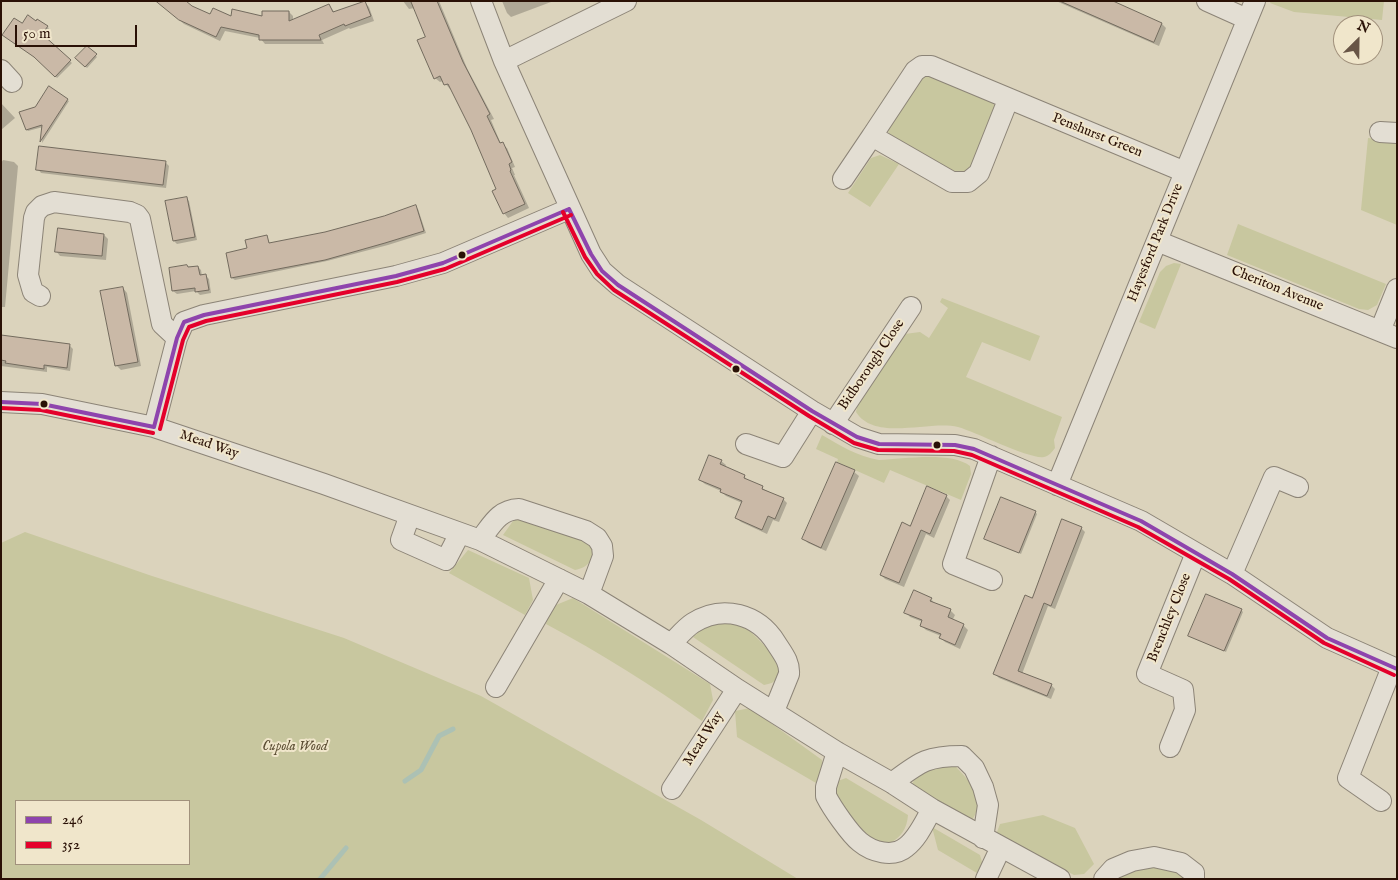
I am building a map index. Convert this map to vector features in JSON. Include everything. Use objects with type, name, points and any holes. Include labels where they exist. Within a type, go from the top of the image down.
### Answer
[{"type":"street","points":[[481,1],[504,61],[570,209],[591,254],[602,271],[618,285],[812,411],[857,437],[879,444],[955,445],[974,449],[991,456],[1141,521],[1232,574],[1327,638],[1394,668],[1348,778],[1381,801]]},
{"type":"street","points":[[504,61],[626,1]]},
{"type":"street","points":[[1207,1],[1251,10]]},
{"type":"street","name":"Hayesford Park Drive","points":[[1056,485],[1251,10]]},
{"type":"street","name":"Penshurst Green","points":[[843,178],[915,71],[922,66],[931,66],[1008,100],[1185,172]]},
{"type":"street","points":[[872,136],[952,182],[968,182],[979,173],[1008,100]]},
{"type":"street","points":[[40,296],[33,292],[28,275],[34,218],[36,212],[42,206],[54,202],[130,212],[137,215],[140,219],[162,324],[177,338]]},
{"type":"street","points":[[154,427],[177,338],[184,322],[198,317],[396,276],[444,263],[570,209]]},
{"type":"street","name":"Cheriton Avenue","points":[[1157,241],[1388,334]]},
{"type":"street","points":[[1388,334],[1397,289]]},
{"type":"street","name":"Bidborough Close","points":[[833,424],[911,307]]},
{"type":"street","name":"Mead Way","points":[[1,402],[42,404],[154,427],[480,540],[589,594],[671,644],[737,689],[837,752],[892,783],[932,809],[1060,879]]},
{"type":"street","points":[[746,444],[789,460],[812,411]]},
{"type":"street","points":[[991,456],[953,564],[992,580]]},
{"type":"street","points":[[1232,574],[1274,477],[1298,487]]},
{"type":"street","points":[[480,540],[501,513],[509,509],[519,509],[586,531],[596,538],[602,546],[603,556],[589,594]]},
{"type":"street","points":[[410,515],[401,540],[446,560],[460,533]]},
{"type":"street","name":"Brenchley Close","points":[[1170,746],[1185,710],[1183,690],[1147,674],[1196,553]]},
{"type":"street","points":[[496,687],[559,580]]},
{"type":"street","points":[[671,644],[692,623],[709,615],[747,616],[758,622],[772,637],[788,662],[790,669],[790,674],[774,711]]},
{"type":"street","name":"Mead Way","points":[[672,789],[737,689]]},
{"type":"street","points":[[837,752],[826,787],[826,796],[859,842],[882,853],[894,852],[905,848],[914,839],[932,809]]},
{"type":"street","points":[[892,783],[919,763],[941,756],[962,756],[974,768],[983,787],[988,805],[983,838]]},
{"type":"street","points":[[986,879],[1001,847]]},
{"type":"street","points":[[1104,879],[1114,869],[1132,861],[1154,857],[1181,863],[1194,872],[1194,879]]},
{"type":"green space","points":[[1271,1],[1384,1],[1383,15],[1333,16],[1294,12],[1270,3]]},
{"type":"green space","points":[[927,74],[992,101],[996,109],[975,168],[962,177],[889,134],[887,127],[917,78]]},
{"type":"green space","points":[[1368,138],[1397,141],[1397,225],[1361,210]]},
{"type":"green space","points":[[880,155],[899,164],[870,207],[848,193],[871,158]]},
{"type":"green space","points":[[1238,224],[1386,284],[1377,305],[1368,310],[1359,309],[1227,255]]},
{"type":"green space","points":[[1174,263],[1181,264],[1155,329],[1139,322],[1160,272],[1166,266]]},
{"type":"green space","points":[[942,298],[1040,336],[1030,361],[982,342],[966,377],[1062,417],[1054,440],[1055,448],[1049,455],[1037,457],[958,427],[889,428],[876,426],[865,421],[856,412],[857,407],[905,334],[920,332],[929,338],[948,308],[940,302]]},
{"type":"green space","points":[[822,435],[849,450],[879,460],[939,457],[962,461],[970,466],[971,474],[961,500],[890,470],[884,483],[837,462],[838,459],[816,449]]},
{"type":"green space","points":[[521,517],[589,539],[596,548],[591,560],[583,567],[575,570],[503,535],[513,521]]},
{"type":"green space","name":"Cupola Wood","points":[[25,532],[149,575],[344,638],[481,696],[701,820],[798,879],[1,879],[1,543]]},
{"type":"green space","points":[[468,550],[529,578],[533,600],[525,615],[449,573]]},
{"type":"green space","points":[[573,598],[710,684],[713,700],[702,721],[626,670],[546,624],[551,607]]},
{"type":"green space","points":[[728,622],[749,630],[770,651],[781,666],[780,674],[772,683],[764,685],[693,637],[706,624]]},
{"type":"green space","points":[[750,708],[822,760],[828,790],[737,737],[735,711]]},
{"type":"green space","points":[[937,766],[956,767],[972,786],[977,800],[977,808],[970,823],[926,796],[912,784],[919,771]]},
{"type":"green space","points":[[846,778],[908,815],[903,832],[889,844],[872,840],[831,794],[835,782]]},
{"type":"green space","points":[[1043,815],[1075,828],[1094,864],[1084,874],[1074,875],[1002,838],[997,832],[1000,824]]},
{"type":"green space","points":[[932,827],[980,855],[987,879],[938,850]]},
{"type":"green space","points":[[1141,864],[1181,873],[1186,879],[1113,879]]},
{"type":"building","points":[[156,1],[186,1],[192,6],[210,14],[213,8],[231,16],[232,9],[262,16],[262,11],[289,11],[289,21],[329,4],[333,12],[365,1],[371,16],[345,26],[344,24],[319,35],[321,40],[259,40],[259,35],[221,27],[216,37],[179,20]]},
{"type":"building","points":[[411,1],[437,1],[463,62],[490,114],[487,116],[500,143],[503,142],[512,162],[509,164],[510,171],[525,204],[503,214],[492,191],[496,189],[471,130],[448,84],[444,85],[440,76],[434,79],[417,40],[425,37]]},
{"type":"building","points":[[1060,1],[1113,1],[1162,23],[1154,42]]},
{"type":"building","points":[[28,15],[48,26],[42,34],[71,60],[55,77],[34,57],[2,35],[14,18],[22,23]]},
{"type":"building","points":[[87,46],[97,54],[85,67],[75,58]]},
{"type":"building","points":[[49,86],[68,99],[40,142],[42,125],[26,130],[19,112],[35,107]]},
{"type":"building","points":[[39,146],[166,161],[163,185],[36,170]]},
{"type":"building","points":[[187,197],[195,237],[173,241],[165,201]]},
{"type":"building","points":[[416,205],[424,231],[325,260],[231,278],[226,253],[247,248],[245,240],[267,235],[269,243],[325,232]]},
{"type":"building","points":[[58,228],[104,234],[102,256],[55,252]]},
{"type":"building","points":[[187,265],[188,267],[198,266],[200,275],[206,274],[209,290],[195,292],[195,288],[172,291],[169,268]]},
{"type":"building","points":[[123,287],[138,362],[115,366],[100,291]]},
{"type":"building","points":[[1,335],[70,344],[67,368],[44,365],[44,369],[5,363],[6,361],[1,360]]},
{"type":"building","points":[[709,455],[722,460],[720,464],[745,475],[744,478],[763,486],[762,489],[784,498],[775,519],[768,516],[762,530],[735,518],[742,501],[720,492],[721,489],[699,480]]},
{"type":"building","points":[[836,462],[855,470],[821,548],[802,539]]},
{"type":"building","points":[[927,486],[947,495],[930,534],[921,530],[899,583],[880,575],[902,522],[910,526]]},
{"type":"building","points":[[1001,497],[1036,511],[1019,553],[984,539]]},
{"type":"building","points":[[1062,519],[1082,527],[1051,606],[1044,603],[1018,671],[1052,684],[1047,696],[993,674],[1025,595],[1032,598]]},
{"type":"building","points":[[914,590],[932,598],[930,601],[951,609],[948,617],[964,624],[955,645],[939,638],[941,634],[920,626],[922,620],[904,613]]},
{"type":"building","points":[[1206,594],[1242,609],[1224,651],[1188,636]]},
{"type":"waterway","points":[[405,781],[421,770],[439,736],[453,729]]},
{"type":"waterway","points":[[320,879],[346,848]]},
{"type":"transit line","name":"246","points":[[569,209],[591,254],[602,271],[618,285],[812,411],[857,437],[879,444],[955,445],[974,449],[1141,521],[1232,574],[1327,638],[1397,669]]},
{"type":"transit line","name":"246","points":[[154,427],[177,338],[184,322],[204,315],[396,276],[443,263],[569,209]]},
{"type":"transit line","name":"352","points":[[563,212],[585,257],[597,274],[614,290],[854,443],[878,450],[954,451],[972,455],[1138,527],[1229,579],[1324,643],[1394,675]]},
{"type":"transit line","name":"352","points":[[160,429],[183,340],[189,327],[206,321],[397,282],[445,269],[571,215]]},
{"type":"transit line","name":"246","points":[[1,402],[42,404],[154,427]]},
{"type":"transit line","name":"352","points":[[1,408],[41,410],[153,433]]}]
